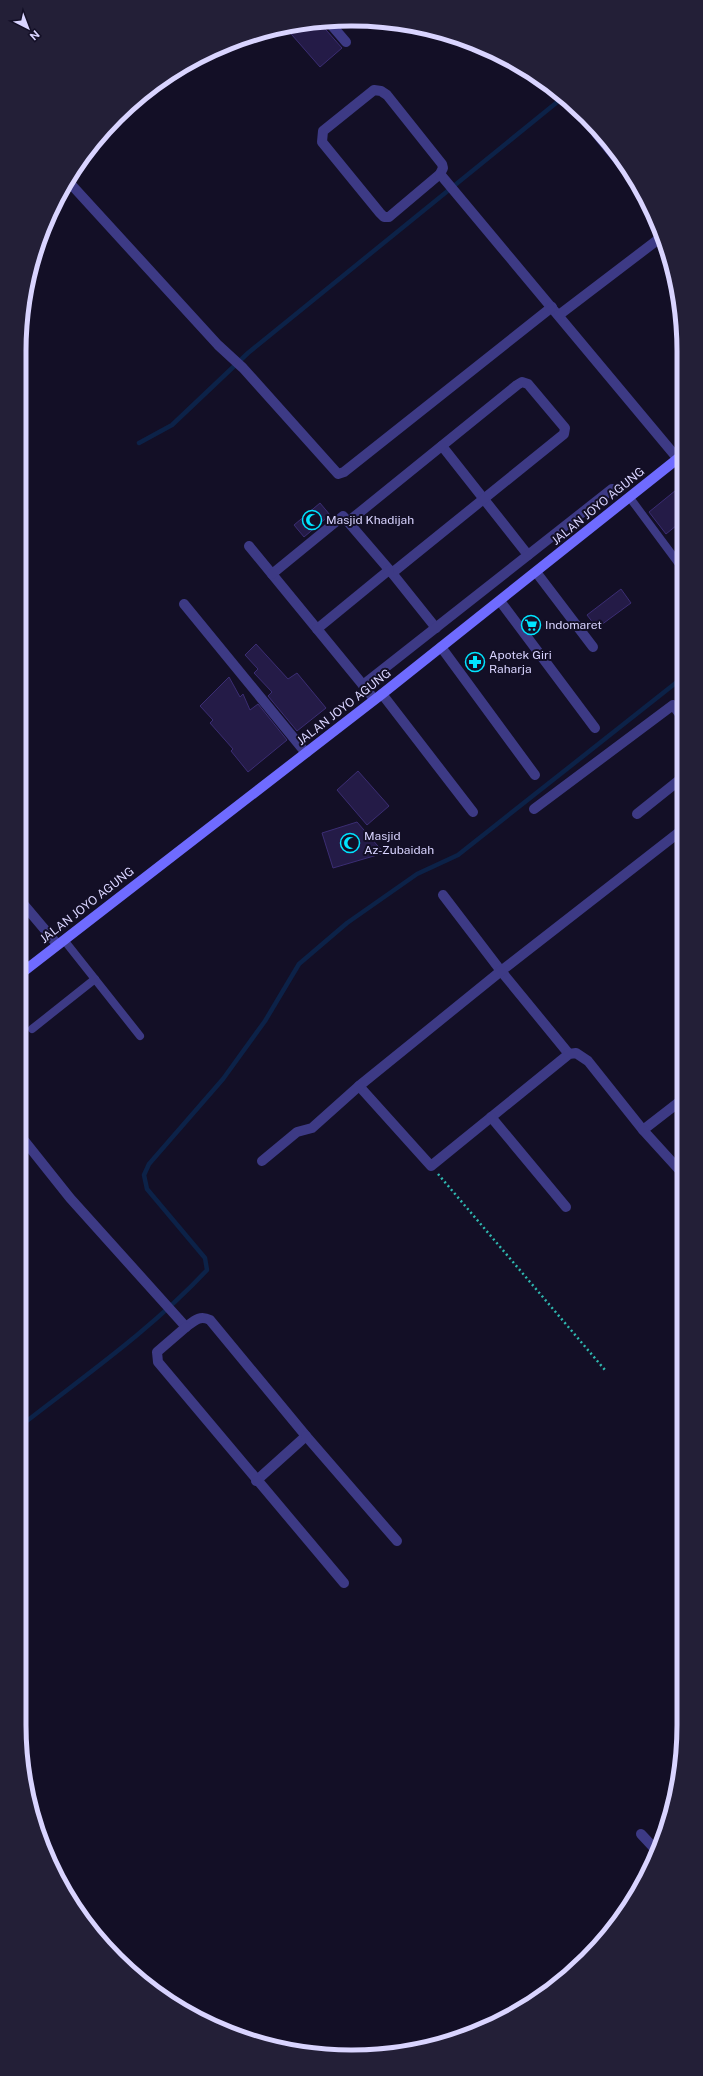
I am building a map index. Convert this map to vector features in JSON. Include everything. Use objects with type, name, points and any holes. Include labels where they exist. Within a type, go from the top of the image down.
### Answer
[{"type":"main road","name":"JALAN JOYO AGUNG","points":[[26,969],[378,697],[677,459]]},
{"type":"street","points":[[333,27],[346,42]]},
{"type":"street","points":[[374,90],[381,91],[387,95],[442,164],[443,168],[440,174],[394,214],[384,217],[322,142],[322,131],[368,93],[374,90]]},
{"type":"street","points":[[440,174],[677,453]]},
{"type":"street","points":[[72,186],[218,345],[243,368],[338,474],[344,472],[555,311],[657,240]]},
{"type":"street","points":[[317,629],[564,434],[565,428],[528,384],[522,382],[516,385],[349,521]]},
{"type":"street","points":[[442,446],[528,555]]},
{"type":"street","points":[[363,685],[612,489]]},
{"type":"street","points":[[272,574],[343,516],[349,521],[436,628]]},
{"type":"street","points":[[249,546],[363,685],[378,697],[473,812]]},
{"type":"street","points":[[536,572],[593,647]]},
{"type":"street","points":[[500,601],[595,728]]},
{"type":"street","points":[[184,604],[306,753]]},
{"type":"street","points":[[441,647],[535,775]]},
{"type":"street","points":[[534,810],[673,705],[677,710]]},
{"type":"street","points":[[637,814],[677,782]]},
{"type":"street","points":[[262,1161],[297,1132],[312,1128],[359,1086],[501,971],[677,834]]},
{"type":"street","points":[[443,896],[501,971],[569,1054]]},
{"type":"street","points":[[26,910],[60,942]]},
{"type":"street","points":[[359,1086],[432,1166],[569,1054],[576,1053],[588,1061],[643,1130],[677,1167]]},
{"type":"street","points":[[643,1130],[677,1103]]},
{"type":"street","points":[[491,1117],[566,1207]]},
{"type":"street","points":[[26,1143],[70,1198],[186,1327]]},
{"type":"street","points":[[344,1583],[256,1481],[158,1362],[157,1352],[186,1327],[198,1318],[204,1317],[210,1320],[306,1436],[397,1541]]},
{"type":"street","points":[[256,1481],[306,1436]]},
{"type":"street","points":[[641,1834],[653,1847]]},
{"type":"lane","points":[[630,498],[677,561]]},
{"type":"lane","points":[[60,942],[95,979],[140,1036]]},
{"type":"lane","points":[[32,1030],[95,979]]},
{"type":"path","points":[[432,1166],[605,1370]]},
{"type":"building","points":[[324,28],[342,48],[320,67],[289,32]]},
{"type":"building","points":[[677,489],[677,525],[666,534],[649,512]]},
{"type":"building","name":"Masjid Khadijah","points":[[320,503],[330,515],[304,537],[294,525]]},
{"type":"building","points":[[621,589],[631,603],[597,628],[587,615]]},
{"type":"building","points":[[256,644],[288,679],[297,673],[326,708],[297,731],[268,696],[272,692],[254,673],[258,669],[245,655]]},
{"type":"building","points":[[229,677],[240,697],[243,694],[250,710],[258,704],[287,740],[248,772],[231,751],[233,749],[210,723],[213,720],[200,706]]},
{"type":"building","points":[[358,771],[389,806],[367,825],[337,790]]},
{"type":"building","name":"Masjid Az-Zubaidah","points":[[357,822],[384,853],[333,868],[322,833]]},
{"type":"waterway","points":[[139,443],[172,425],[248,353],[559,101]]},
{"type":"waterway","points":[[26,1422],[140,1332],[186,1292],[207,1270],[205,1258],[147,1189],[144,1175],[149,1164],[223,1079],[265,1021],[299,964],[347,923],[417,874],[458,855],[677,682]]},
{"type":"place","name":"Masjid Khadijah","points":[[312,520]]},
{"type":"place","name":"Indomaret","points":[[531,625]]},
{"type":"place","name":"Apotek Giri Raharja","points":[[475,662]]},
{"type":"place","name":"Masjid Az-Zubaidah","points":[[350,843]]}]
